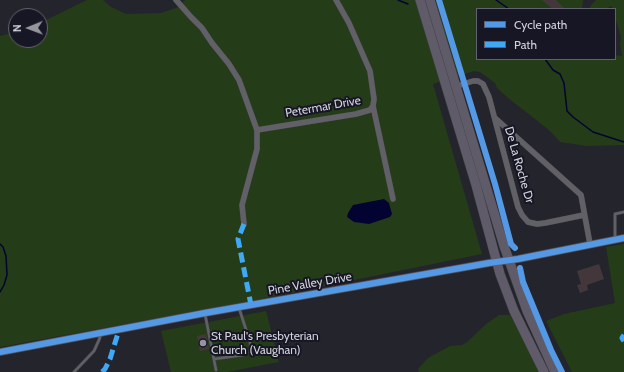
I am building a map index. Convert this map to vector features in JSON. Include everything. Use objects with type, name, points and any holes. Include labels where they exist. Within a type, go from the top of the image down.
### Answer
[{"type":"main road","points":[[420,0],[476,185],[497,261],[514,311],[544,372]]},
{"type":"main road","points":[[430,0],[508,260],[536,333],[555,372]]},
{"type":"street","points":[[176,0],[202,28],[239,80],[257,130],[257,148],[242,205],[244,224]]},
{"type":"street","name":"Petermar Drive","points":[[257,130],[356,114],[370,110],[373,106],[374,99],[370,71],[349,23],[336,0]]},
{"type":"street","name":"De La Roche Dr","points":[[457,86],[473,81],[478,81],[483,84],[489,97],[495,118],[518,207],[528,222],[537,224],[584,215]]},
{"type":"street","points":[[373,106],[393,199]]},
{"type":"street","points":[[495,118],[581,195],[590,244]]},
{"type":"street","name":"Pine Valley Drive","points":[[0,352],[205,313],[497,261],[518,259],[624,238]]},
{"type":"lane","points":[[616,239],[615,214],[624,212]]},
{"type":"lane","points":[[214,359],[243,355],[251,350],[250,342],[238,308]]},
{"type":"lane","points":[[205,313],[216,370]]},
{"type":"lane","points":[[74,372],[94,351],[100,340],[101,333]]},
{"type":"green space","points":[[87,0],[103,0],[111,7],[126,14],[161,13],[176,8],[185,0],[583,0],[582,8],[476,8],[476,60],[616,60],[616,55],[622,56],[620,44],[621,37],[616,20],[616,8],[612,8],[611,6],[608,8],[591,8],[590,6],[596,0],[624,0],[624,145],[587,146],[560,142],[549,130],[508,98],[497,88],[495,83],[480,72],[474,71],[433,84],[482,254],[251,301],[0,347],[0,36],[8,34],[8,48],[48,48],[48,19]]},
{"type":"green space","points":[[624,244],[624,372],[572,372],[546,321],[564,314],[615,303],[606,247]]},
{"type":"green space","points":[[266,311],[279,362],[227,372],[171,372],[161,331]]},
{"type":"green space","points":[[499,315],[510,315],[527,344],[538,372],[419,372],[418,369],[428,358],[450,346],[462,345],[467,342],[486,324]]},
{"type":"shaded area","points":[[384,199],[389,203],[392,214],[390,217],[369,224],[354,222],[347,217],[353,205]]},
{"type":"building","points":[[542,0],[556,0],[564,8],[552,8]]},
{"type":"building","points":[[599,264],[604,279],[587,285],[588,290],[580,293],[577,285],[581,284],[577,271]]},
{"type":"building","name":"St Paul's Presbyterian Church (Vaughan)","points":[[206,334],[209,349],[200,351],[197,336]]},
{"type":"waterway","points":[[398,0],[408,4]]},
{"type":"waterway","points":[[496,0],[508,8]]},
{"type":"waterway","points":[[546,60],[553,70],[560,74],[564,83],[567,111],[593,132],[624,142]]},
{"type":"waterway","points":[[0,244],[3,247],[6,256],[7,275],[0,292]]},
{"type":"marked path","points":[[244,224],[238,239],[251,305]]},
{"type":"marked path","points":[[102,372],[110,359],[119,330]]},
{"type":"marked path","points":[[624,335],[622,338],[624,341]]},
{"type":"cycle path","points":[[439,0],[495,184],[511,244],[515,248]]},
{"type":"cycle path","points":[[0,352],[205,313],[518,259],[624,238]]},
{"type":"cycle path","points":[[520,268],[523,282],[551,350],[562,372]]},
{"type":"place","name":"St Paul's Presbyterian Church (Vaughan)","points":[[203,343]]}]
